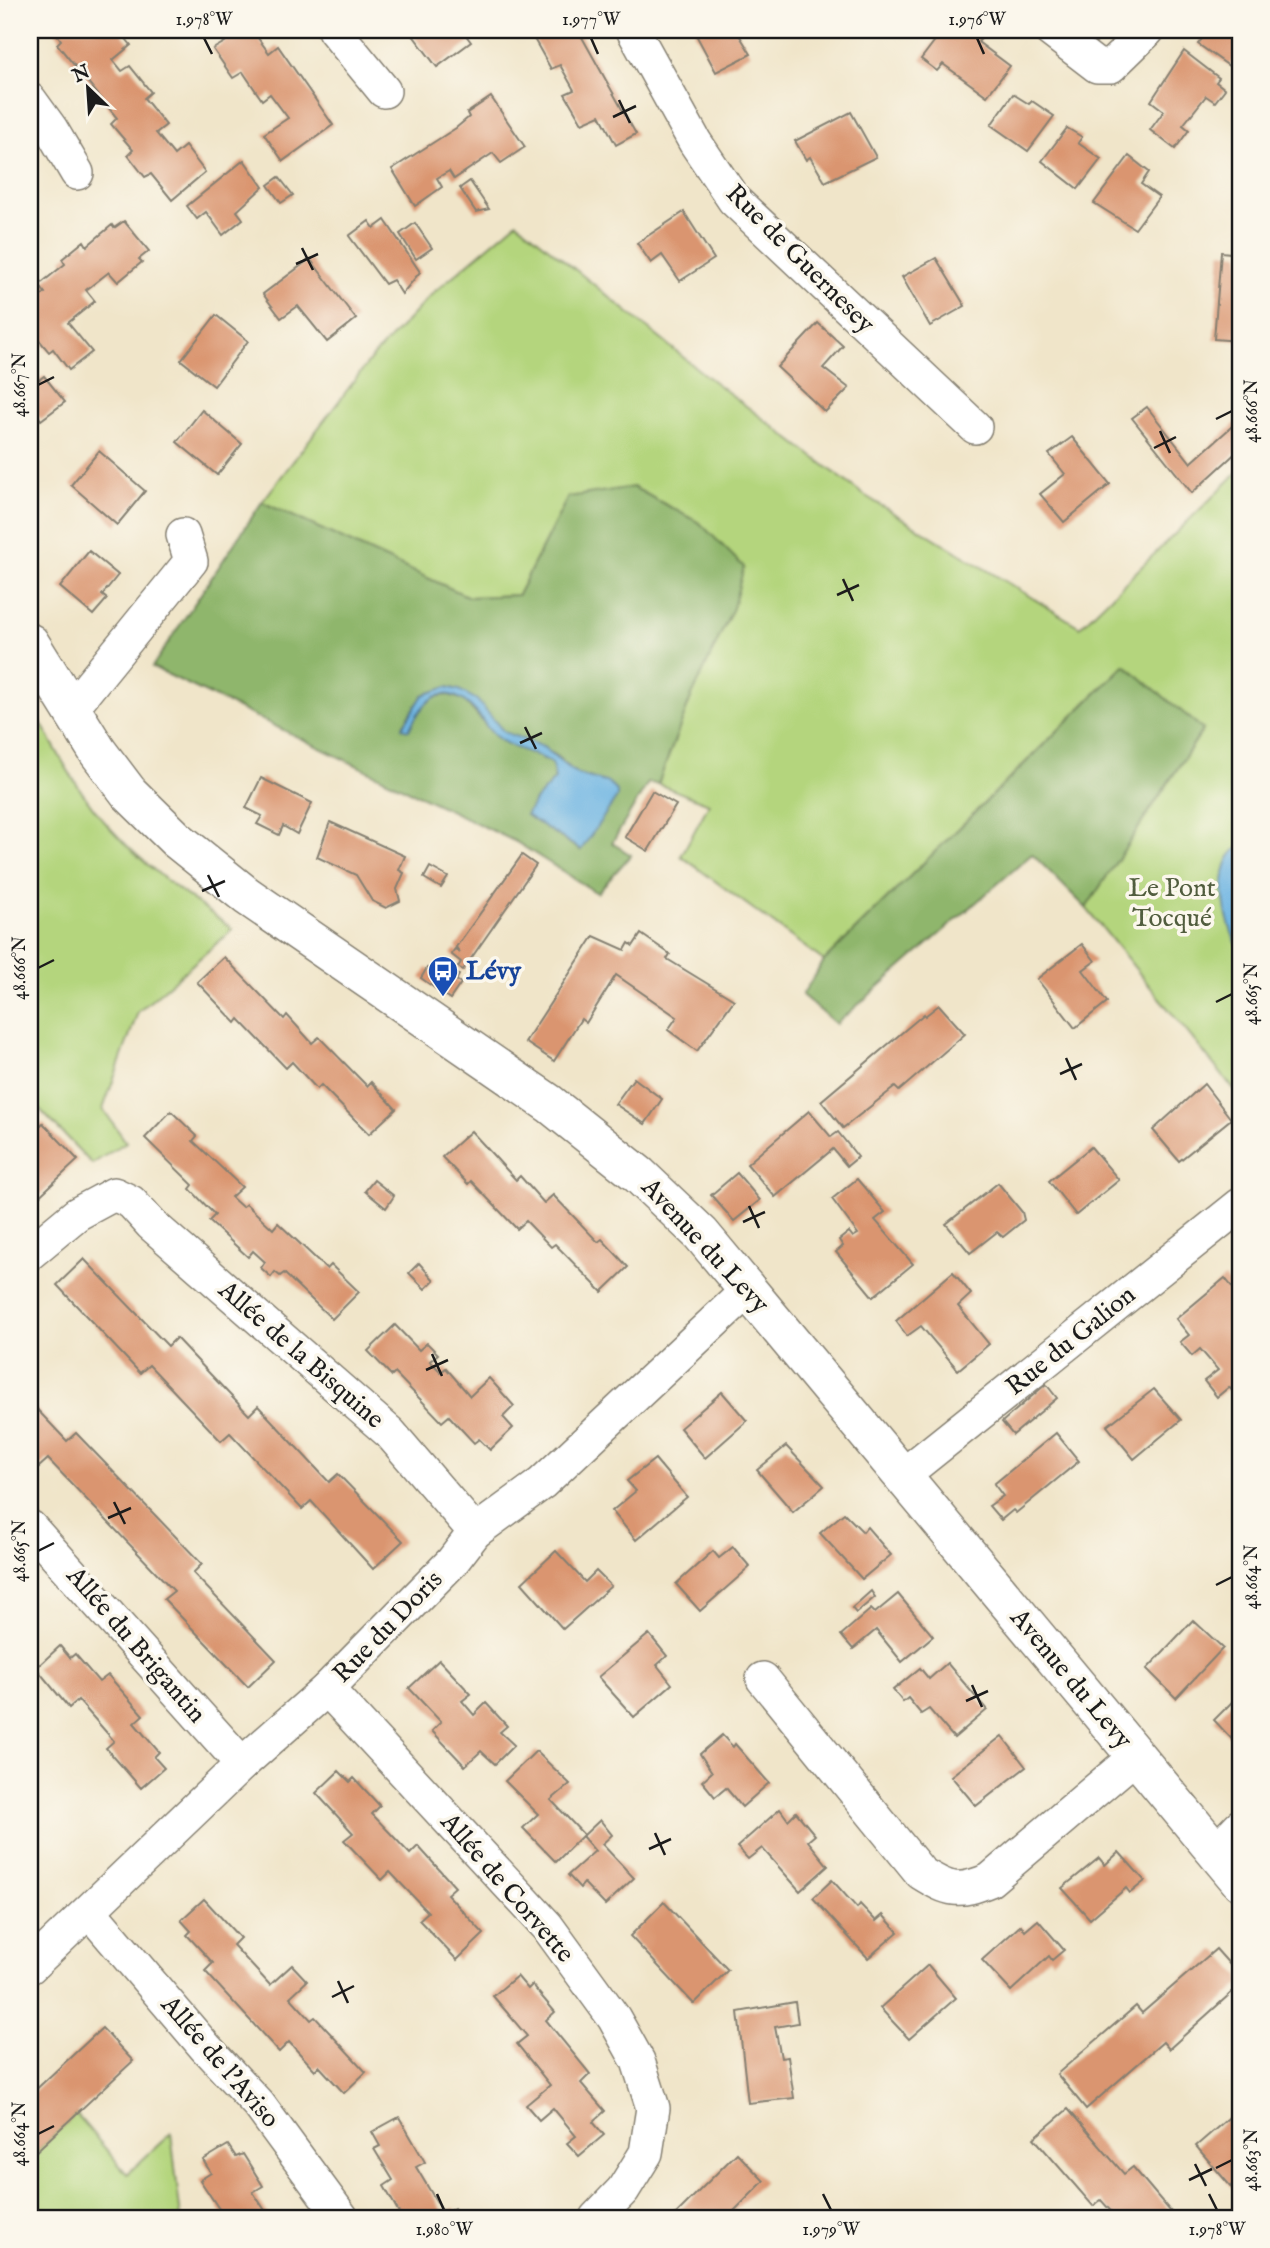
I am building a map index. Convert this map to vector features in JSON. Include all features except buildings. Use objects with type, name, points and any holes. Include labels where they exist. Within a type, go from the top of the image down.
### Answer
[{"type":"street","points":[[334,30],[384,91]]},
{"type":"street","name":"Rue de Guernesey","points":[[633,30],[695,142],[734,200],[975,427]]},
{"type":"street","points":[[1050,30],[1097,66],[1111,66],[1148,30]]},
{"type":"street","points":[[30,100],[51,129],[76,173]]},
{"type":"street","points":[[70,710],[191,561],[183,535]]},
{"type":"street","name":"Avenue du Levy","points":[[30,643],[70,710],[129,793],[176,839],[247,896],[550,1104],[629,1167],[701,1234],[1136,1756],[1228,1838],[1240,1881]]},
{"type":"street","name":"Allée de la Bisquine","points":[[30,1253],[77,1214],[114,1194],[131,1202],[151,1224],[381,1424],[475,1532]]},
{"type":"street","name":"Rue du Galion","points":[[902,1476],[1240,1205]]},
{"type":"street","name":"Rue du Doris","points":[[30,1967],[242,1764],[327,1689],[452,1562],[475,1532],[542,1483],[748,1290]]},
{"type":"street","name":"Allée du Brigantin","points":[[30,1527],[242,1764]]},
{"type":"street","points":[[763,1679],[921,1873],[944,1887],[965,1890],[990,1880],[1136,1756]]},
{"type":"street","name":"Allée de Corvette","points":[[327,1689],[547,1926],[614,2018],[638,2061],[653,2108],[646,2154],[624,2190],[596,2218]]},
{"type":"street","name":"Allée de l'Aviso","points":[[90,1912],[206,2048],[259,2105],[342,2218]]},
{"type":"green space","name":"Le Pont Tocqué","points":[[517,222],[705,375],[864,495],[1080,627],[1240,470],[1240,1097],[1086,908],[1203,730],[1124,665],[824,961],[681,856],[709,804],[658,784],[690,700],[568,497],[518,595],[469,597],[262,502],[371,359],[433,293]]},
{"type":"green space","points":[[633,487],[700,523],[744,567],[733,608],[690,700],[658,784],[648,783],[612,843],[631,855],[597,893],[516,842],[152,667],[262,502],[469,597],[518,595],[568,497]],"holes":[[[447,687],[459,690],[504,732],[554,754],[577,774],[590,777],[580,850],[526,815],[536,799],[555,779],[552,763],[494,735],[464,700],[449,695],[433,697],[402,727],[423,695]]]},
{"type":"green space","points":[[1125,665],[1203,729],[1086,908],[1032,854],[836,1024],[802,995],[824,961]]},
{"type":"green space","points":[[30,703],[77,785],[112,830],[155,871],[233,929],[138,1012],[103,1109],[126,1142],[92,1164],[30,1099]]},
{"type":"green space","points":[[76,2114],[127,2174],[171,2133],[181,2218],[30,2218],[30,2157]]},
{"type":"water","points":[[447,687],[477,700],[504,732],[543,747],[577,774],[609,783],[617,791],[617,797],[581,850],[526,815],[536,799],[555,779],[552,763],[500,740],[466,703],[447,694],[438,696],[422,708],[409,730],[402,728],[423,695]]},
{"type":"water","points":[[1240,847],[1240,949],[1226,911],[1223,881],[1231,855]]},
{"type":"place","name":"Lévy","points":[[443,998]]}]
